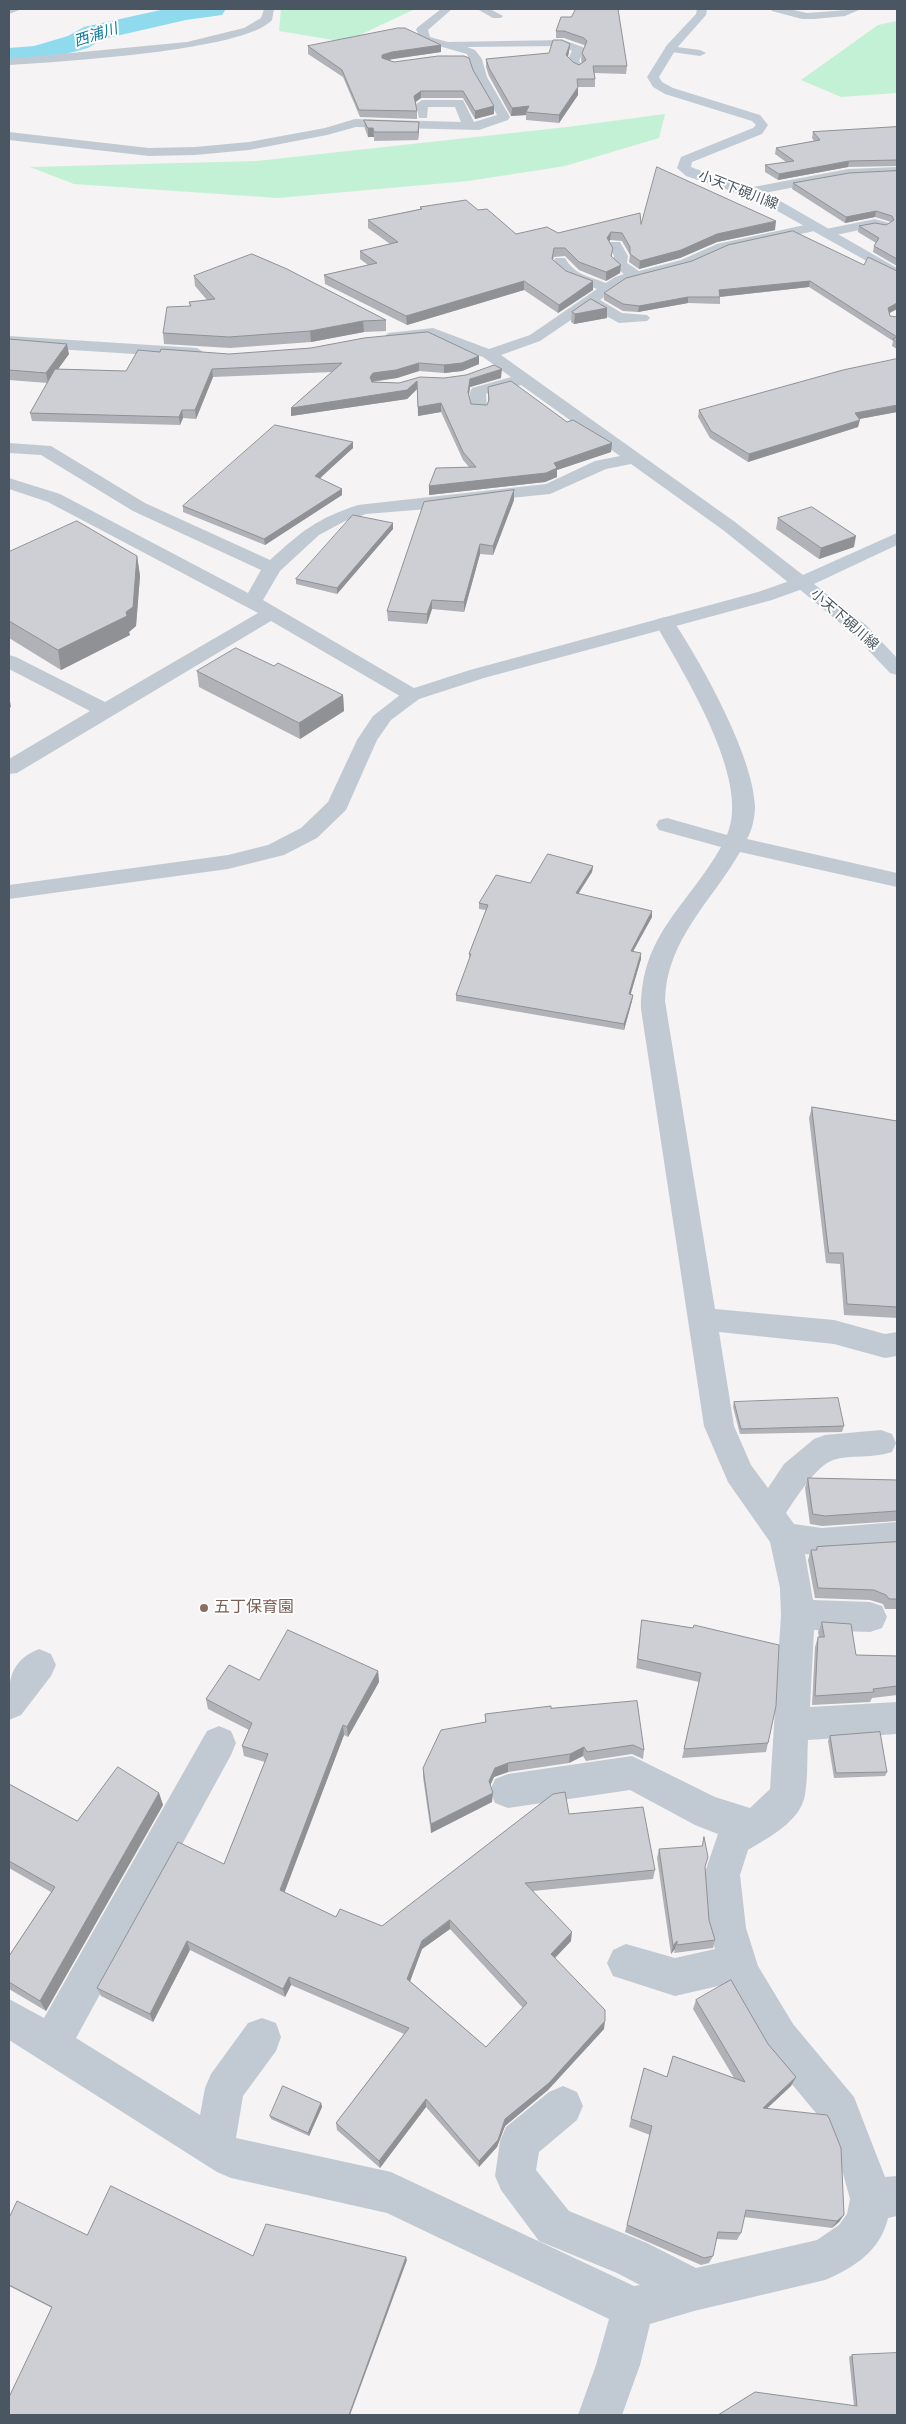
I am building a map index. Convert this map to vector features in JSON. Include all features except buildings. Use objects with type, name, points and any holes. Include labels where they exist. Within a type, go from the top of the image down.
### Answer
[{"type":"main road","points":[[659,67],[669,49],[701,16],[702,9]]},
{"type":"main road","name":"小天下硯川線","points":[[659,67],[653,77],[657,84],[669,91],[756,118],[762,124],[758,131],[686,160],[684,168],[690,173],[748,192],[777,205],[897,274]]},
{"type":"main road","name":"小天下硯川線","points":[[897,538],[801,584],[859,630],[897,669]]},
{"type":"street","points":[[9,10],[17,9]]},
{"type":"street","points":[[9,62],[187,45],[256,27],[266,20],[269,9]]},
{"type":"street","points":[[9,136],[149,152],[249,146],[326,131],[355,123],[469,126],[485,124],[504,117],[481,77],[475,57],[471,52],[425,39],[422,29],[447,9]]},
{"type":"street","points":[[482,9],[498,16]]},
{"type":"street","points":[[776,9],[802,16],[823,15],[856,9]]},
{"type":"street","points":[[446,45],[563,43],[579,49],[573,61],[578,67]]},
{"type":"street","points":[[684,51],[692,45],[707,43]]},
{"type":"street","points":[[669,49],[700,53]]},
{"type":"street","points":[[446,58],[475,57]]},
{"type":"street","points":[[659,67],[676,68]]},
{"type":"street","points":[[423,115],[422,104],[459,103],[469,126]]},
{"type":"street","points":[[748,192],[848,173],[897,171]]},
{"type":"street","points":[[491,362],[535,338],[620,280],[686,263],[735,244],[875,223],[884,226]]},
{"type":"street","points":[[615,245],[620,256],[619,265],[637,276]]},
{"type":"street","points":[[560,261],[560,266],[572,275],[607,288]]},
{"type":"street","points":[[589,300],[619,318],[642,318]]},
{"type":"street","points":[[385,322],[411,335]]},
{"type":"street","points":[[373,338],[433,333],[524,379],[729,526],[801,584]]},
{"type":"street","points":[[9,340],[210,353]]},
{"type":"street","points":[[479,409],[478,391],[524,379]]},
{"type":"street","points":[[9,448],[45,450],[139,507],[272,568]]},
{"type":"street","points":[[252,603],[272,568],[313,531],[339,517],[364,509],[440,503],[498,494],[550,489],[601,465],[633,458]]},
{"type":"street","points":[[9,483],[54,498],[271,612],[412,695]]},
{"type":"street","points":[[9,892],[33,887],[228,862],[276,850],[309,832],[338,805],[368,740],[384,716],[412,695],[477,674],[765,596],[801,584]]},
{"type":"street","points":[[9,768],[271,612]]},
{"type":"street","points":[[9,2018],[231,2158],[392,2193],[633,2308],[694,2290],[825,2259],[854,2240],[884,2198],[858,2155],[840,2111],[779,2038],[742,1975],[727,1928],[722,1875],[734,1838],[768,1818],[787,1796],[798,1615],[796,1588],[776,1525],[740,1473],[718,1426],[653,1009],[655,974],[670,936],[711,881],[741,829],[745,802],[736,767],[711,704],[665,623]]},
{"type":"street","points":[[9,661],[106,711]]},
{"type":"street","points":[[667,825],[732,843],[897,880]]},
{"type":"street","points":[[701,1319],[834,1332],[885,1346],[897,1344]]},
{"type":"street","points":[[776,1525],[795,1473],[825,1448],[881,1442]]},
{"type":"street","points":[[776,1525],[822,1542],[897,1536]]},
{"type":"street","points":[[798,1615],[870,1617]]},
{"type":"street","points":[[9,1704],[40,1665]]},
{"type":"street","points":[[861,1720],[897,1702]]},
{"type":"street","points":[[791,1725],[897,1718]]},
{"type":"street","points":[[51,2044],[219,1744]]},
{"type":"street","points":[[508,1791],[632,1773],[708,1813],[753,1827]]},
{"type":"street","points":[[626,1963],[676,1977],[738,1962]]},
{"type":"street","points":[[214,2148],[225,2088],[262,2037]]},
{"type":"street","points":[[562,2106],[520,2141],[515,2176],[554,2226],[632,2258],[694,2290]]},
{"type":"street","points":[[600,2415],[618,2364],[633,2308]]},
{"type":"green space","points":[[281,9],[415,9],[345,42],[279,31]]},
{"type":"green space","points":[[897,21],[897,93],[841,97],[801,80],[878,25]]},
{"type":"green space","points":[[665,114],[659,138],[565,166],[468,181],[278,198],[74,184],[30,167],[257,161],[567,127]]},
{"type":"waterway","name":"西浦川","points":[[9,56],[36,54],[78,42],[94,33],[186,12],[213,9]]},
{"type":"place","name":"五丁保育園","points":[[204,1608]]}]
